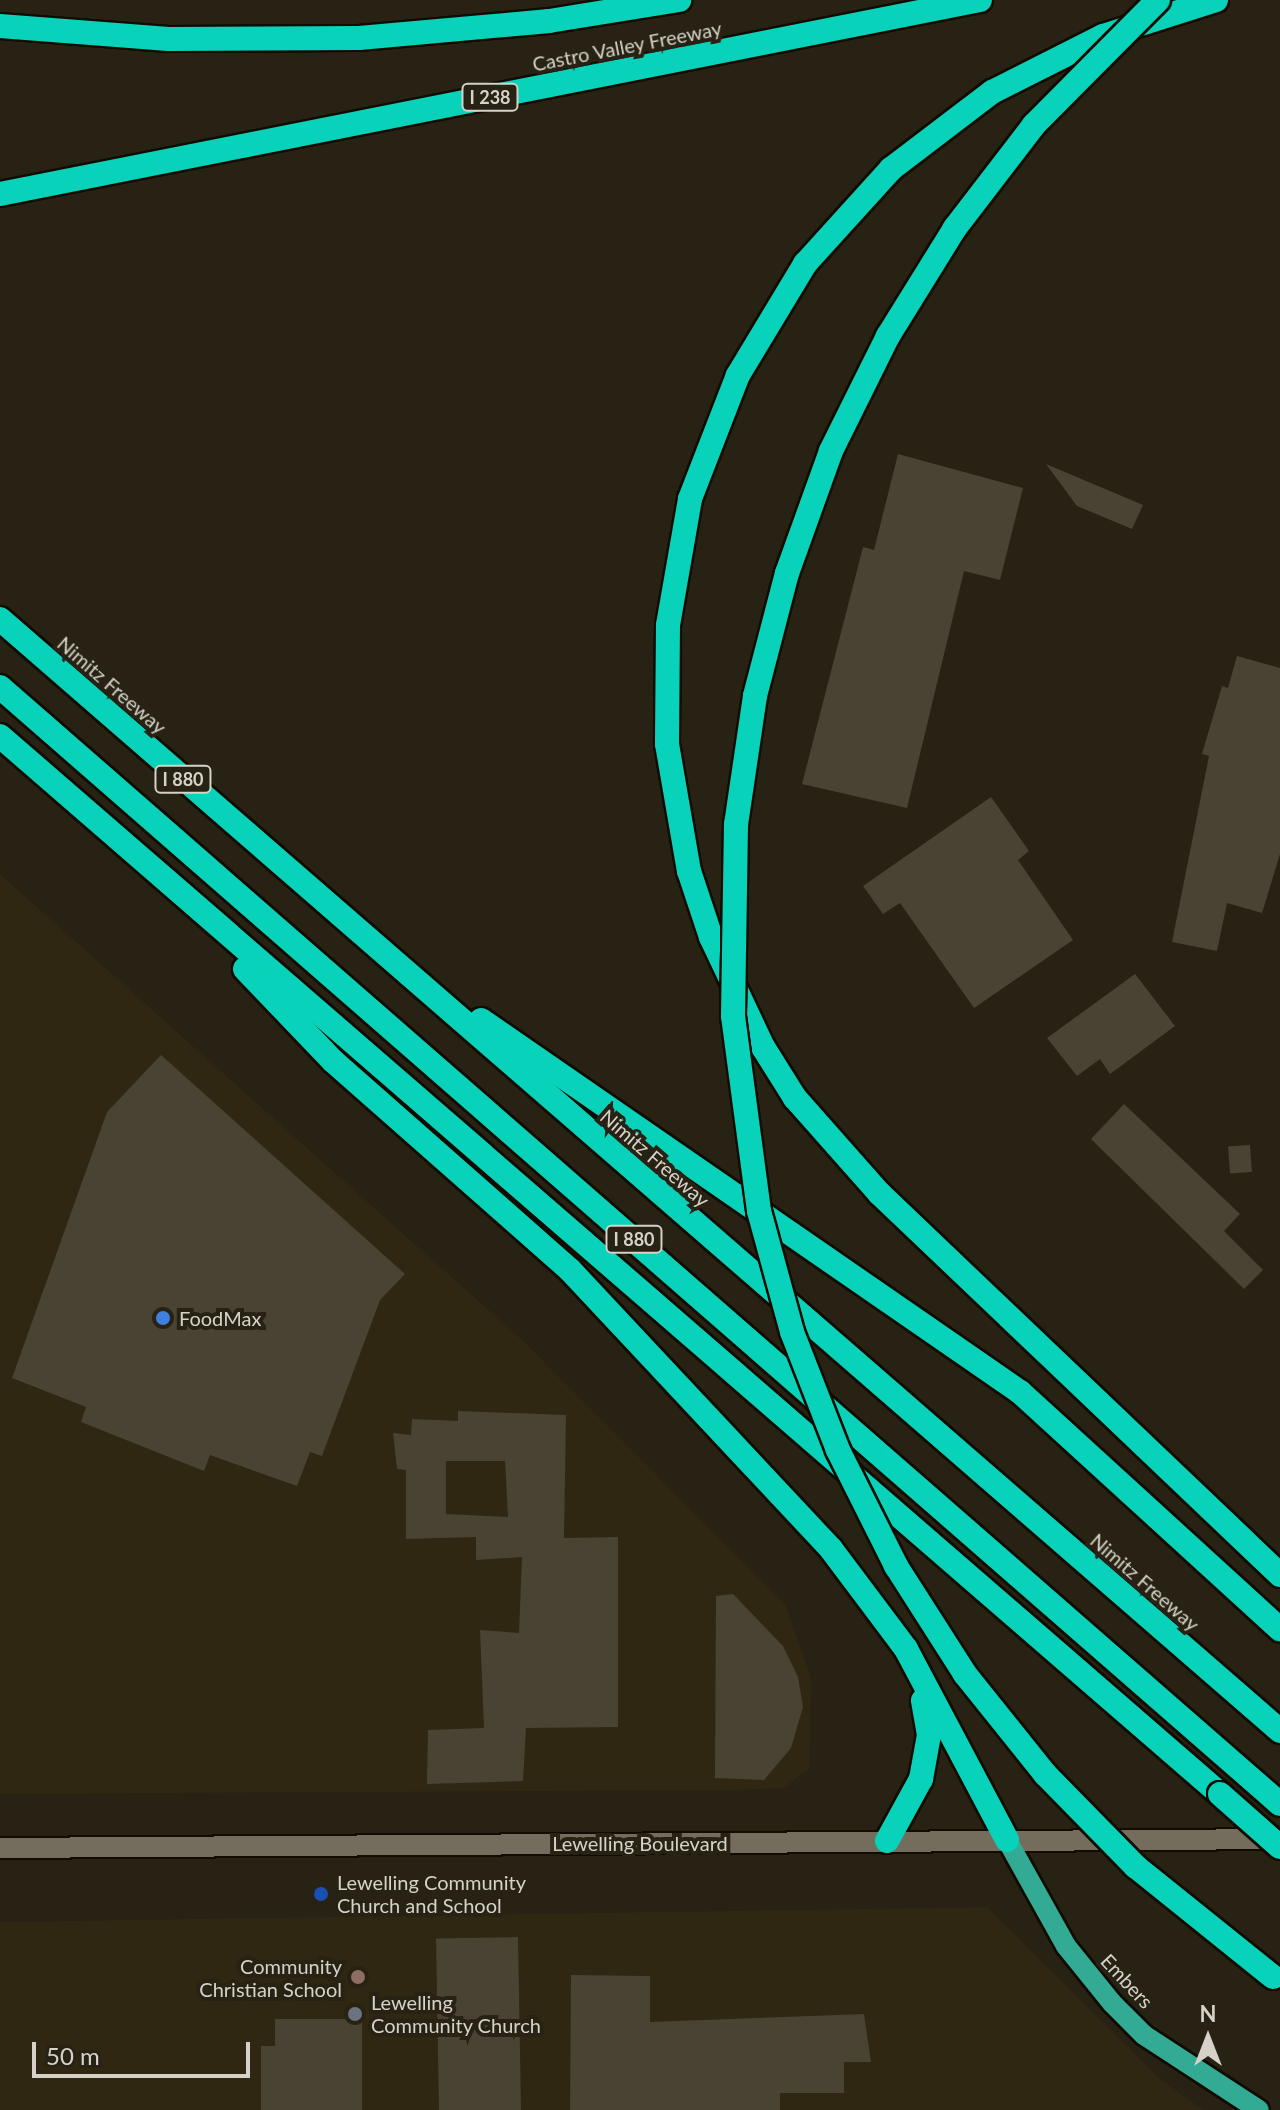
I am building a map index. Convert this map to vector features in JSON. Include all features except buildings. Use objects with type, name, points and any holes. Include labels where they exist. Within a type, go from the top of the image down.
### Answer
[{"type":"highway","name":"Castro Valley Freeway","points":[[0,26],[169,39],[343,38],[549,21],[679,0]]},
{"type":"highway","name":"Castro Valley Freeway","points":[[0,194],[980,0]]},
{"type":"highway","points":[[1158,0],[1034,125],[955,228],[888,336],[831,451],[787,573],[755,696],[736,824],[733,1016],[757,1197],[792,1332],[838,1450],[896,1566],[965,1674],[1045,1774],[1135,1866],[1276,1980]]},
{"type":"highway","points":[[1216,0],[1103,36],[992,92],[891,169],[805,264],[738,375],[690,499],[668,625],[667,744],[685,855],[711,937],[763,1047],[795,1098],[879,1193],[1280,1575]]},
{"type":"highway","name":"Nimitz Freeway","points":[[0,619],[1280,1731]]},
{"type":"highway","name":"I 880","points":[[0,687],[1273,1798]]},
{"type":"highway","name":"I 880","points":[[0,736],[1280,1847]]},
{"type":"highway","points":[[153,871],[333,1061],[603,1305],[831,1549],[906,1649],[920,1683],[1007,1840]]},
{"type":"highway","points":[[365,938],[709,1182],[1020,1392],[1280,1629]]},
{"type":"highway","points":[[887,1841],[921,1779],[929,1735],[920,1683]]},
{"type":"main road","name":"Lewelling Boulevard","points":[[0,1848],[1280,1839]]},
{"type":"main road","name":"Embers","points":[[1007,1840],[1066,1946],[1112,2003],[1144,2035],[1259,2110]]},
{"type":"shaded area","points":[[0,874],[520,1338],[785,1604],[811,1677],[810,1768],[784,1788],[738,1790],[0,1794]]},
{"type":"shaded area","points":[[987,1907],[1161,2080],[1204,2110],[0,2110],[0,1922]]},
{"type":"place","name":"FoodMax","points":[[163,1318]]},
{"type":"place","name":"Lewelling Community Church and School","points":[[321,1894]]},
{"type":"place","name":"Community Christian School","points":[[358,1977]]},
{"type":"place","name":"Lewelling Community Church","points":[[355,2014]]}]
